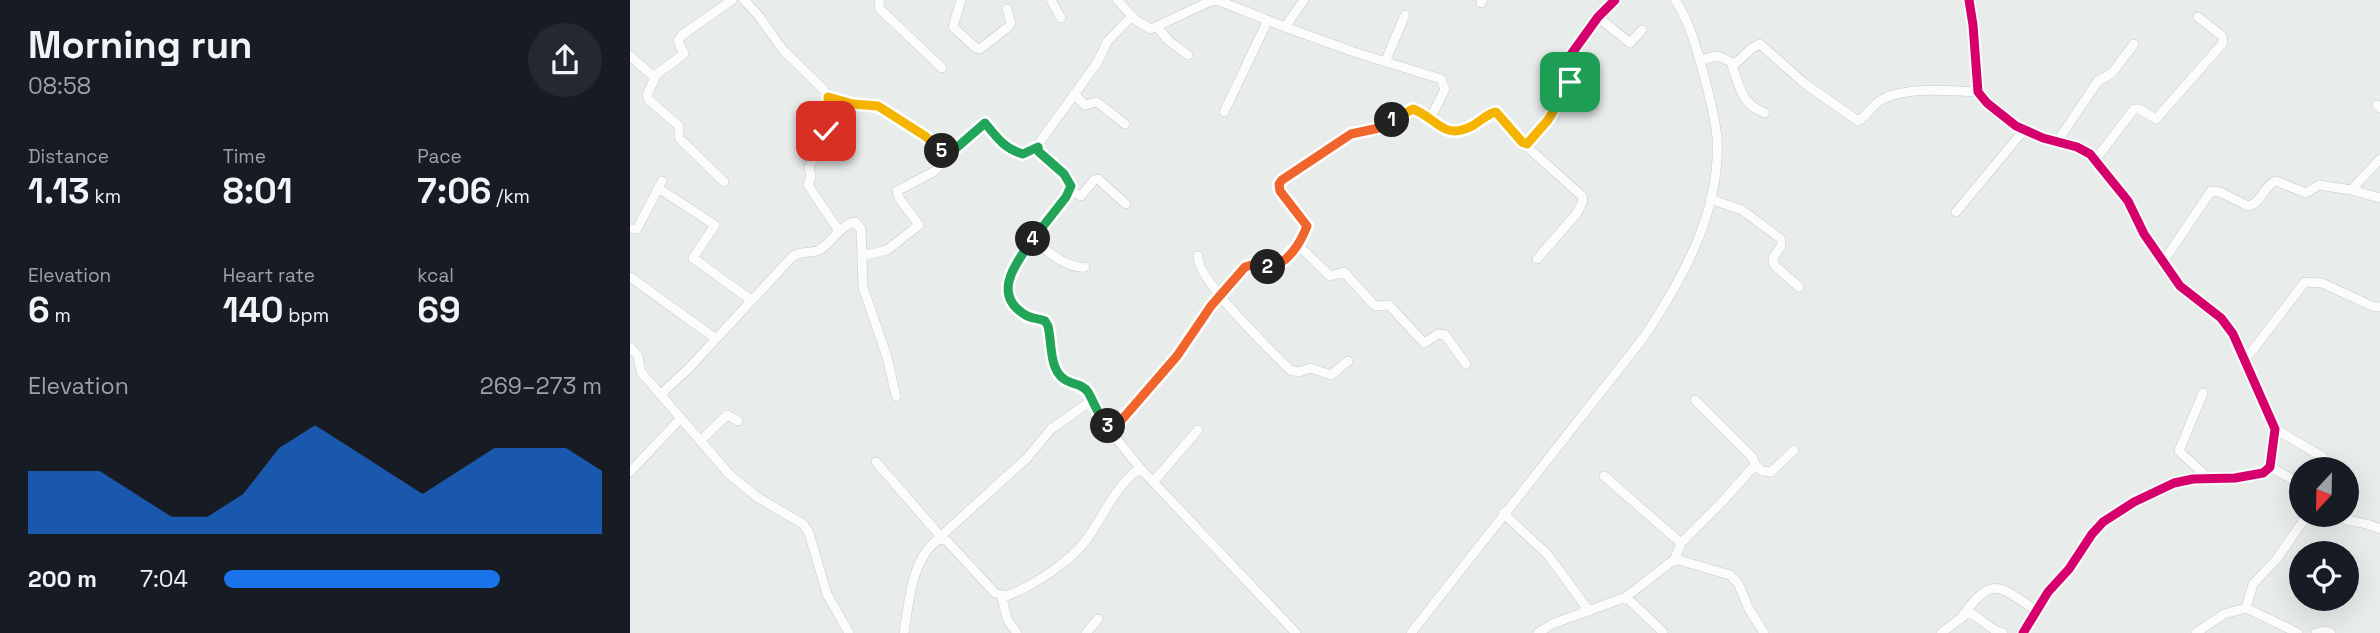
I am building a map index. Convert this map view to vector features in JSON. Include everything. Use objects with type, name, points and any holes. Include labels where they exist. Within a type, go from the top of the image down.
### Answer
[{"type":"street","points":[[654,76],[684,54],[678,41],[682,35],[732,0]]},
{"type":"street","points":[[744,0],[783,50],[828,97],[853,104],[878,106],[925,136],[947,156]]},
{"type":"street","points":[[879,0],[880,9],[942,68]]},
{"type":"street","points":[[961,0],[953,27],[980,49],[1009,27],[1011,23],[1007,9]]},
{"type":"street","points":[[1051,0],[1061,18]]},
{"type":"street","points":[[1117,0],[1143,26],[1151,29],[1217,0],[1285,27],[1441,79],[1445,89],[1431,117]]},
{"type":"street","points":[[1285,27],[1304,0]]},
{"type":"street","points":[[1524,144],[1536,135],[1556,109],[1570,82],[1561,70],[1598,17],[1615,0]]},
{"type":"street","points":[[1411,633],[1503,513],[1602,391],[1664,306],[1695,249],[1710,199],[1716,166],[1717,138],[1713,107],[1692,30],[1675,0]]},
{"type":"street","points":[[1969,0],[1978,92],[1987,103],[2024,130],[2083,150],[2095,160],[2128,201],[2144,234],[2180,286],[2221,318],[2233,334],[2275,429],[2270,467],[2257,476],[2183,480],[2166,486],[2104,522],[2048,592],[2023,633]]},
{"type":"street","points":[[1385,62],[1405,15]]},
{"type":"street","points":[[862,256],[887,250],[919,225],[897,191],[935,171],[947,156],[985,123],[1003,146],[1017,153],[1023,154],[1038,147],[1055,118],[1097,63],[1107,42],[1132,16]]},
{"type":"street","points":[[1598,17],[1630,43],[1643,30]]},
{"type":"street","points":[[2095,160],[2133,110],[2139,109],[2156,119],[2223,43],[2222,36],[2198,17]]},
{"type":"street","points":[[1224,112],[1268,20]]},
{"type":"street","points":[[1157,27],[1168,41],[1188,55]]},
{"type":"street","points":[[2057,142],[2098,80],[2112,73],[2134,44]]},
{"type":"street","points":[[1700,60],[1718,56],[1731,63],[1738,62],[1757,45],[1763,46],[1804,83],[1858,121],[1863,119],[1875,103],[1887,97],[1938,89],[1978,92]]},
{"type":"street","points":[[630,56],[656,80],[648,98],[679,126],[679,138],[724,182]]},
{"type":"street","points":[[1731,63],[1745,101],[1755,110],[1765,113]]},
{"type":"street","points":[[1074,94],[1085,105],[1094,102],[1100,104],[1125,124]]},
{"type":"street","points":[[828,97],[829,116],[826,131],[809,167],[811,176],[807,185],[839,231]]},
{"type":"street","points":[[1112,431],[1177,356],[1220,296],[1245,267],[1258,263],[1274,267],[1298,245],[1307,226],[1280,191],[1279,184],[1282,180],[1351,134],[1379,128],[1408,109],[1431,117],[1443,129],[1454,133],[1496,112],[1524,144],[1582,196],[1583,201],[1577,213],[1537,259]]},
{"type":"street","points":[[1956,212],[2024,130]]},
{"type":"street","points":[[1038,147],[1039,152],[1068,180],[1070,191],[1032,240],[1009,281],[1007,294],[1010,300],[1022,313],[1045,321],[1058,374],[1064,380],[1083,387],[1099,417],[1140,468],[1296,633]]},
{"type":"street","points":[[2351,190],[2380,159]]},
{"type":"street","points":[[1070,191],[1081,196],[1094,180],[1098,179],[1126,204]]},
{"type":"street","points":[[2163,262],[2211,191],[2220,191],[2248,206],[2253,205],[2269,184],[2276,181],[2306,193],[2319,185],[2380,198]]},
{"type":"street","points":[[630,229],[637,229],[660,185],[715,225],[693,258],[751,300]]},
{"type":"street","points":[[1710,199],[1742,210],[1781,239],[1781,246],[1773,258],[1774,265],[1799,286]]},
{"type":"street","points":[[660,395],[797,253],[816,251],[850,222],[859,224],[863,287],[887,358],[896,396]]},
{"type":"street","points":[[1032,240],[1066,263],[1074,267],[1085,267]]},
{"type":"street","points":[[1298,245],[1330,276],[1343,272],[1377,306],[1389,305],[1424,343],[1438,334],[1445,335],[1466,364]]},
{"type":"street","points":[[1198,256],[1200,269],[1220,296],[1294,372],[1310,368],[1331,375],[1348,361]]},
{"type":"street","points":[[630,277],[716,339]]},
{"type":"street","points":[[2245,360],[2305,282],[2322,283],[2372,306],[2380,307]]},
{"type":"street","points":[[630,347],[638,356],[641,372],[742,487],[803,524],[809,533],[827,594],[849,633]]},
{"type":"street","points":[[2203,393],[2179,451],[2208,478]]},
{"type":"street","points":[[1695,400],[1753,458],[1755,465],[1762,471],[1771,472],[1794,450]]},
{"type":"street","points":[[904,633],[914,577],[931,545],[942,538],[1027,458],[1051,429],[1091,401]]},
{"type":"street","points":[[700,441],[727,415],[738,421]]},
{"type":"street","points":[[630,472],[680,419]]},
{"type":"street","points":[[2275,429],[2323,457]]},
{"type":"street","points":[[1154,481],[1198,430]]},
{"type":"street","points":[[876,462],[942,538],[1002,597],[1036,581],[1079,548],[1125,480],[1140,468]]},
{"type":"street","points":[[1538,633],[1552,624],[1626,597],[1674,561],[1681,543],[1755,465]]},
{"type":"street","points":[[2270,467],[2289,477]]},
{"type":"street","points":[[1604,476],[1681,543]]},
{"type":"street","points":[[1503,513],[1548,555],[1589,611]]},
{"type":"street","points":[[2359,521],[2380,529]]},
{"type":"street","points":[[2246,608],[2253,584],[2276,560],[2299,527]]},
{"type":"street","points":[[1674,561],[1730,575],[1738,583],[1763,633]]},
{"type":"street","points":[[1941,633],[1963,615],[1976,597],[1993,588],[2004,590],[2036,611]]},
{"type":"street","points":[[1002,597],[1007,619],[1017,633]]},
{"type":"street","points":[[1626,597],[1662,632]]},
{"type":"street","points":[[2196,633],[2224,614],[2246,608],[2298,633]]},
{"type":"street","points":[[1963,615],[1971,613],[1991,629],[2003,633]]},
{"type":"street","points":[[1086,633],[1098,619]]},
{"type":"street","points":[[2316,633],[2331,633]]},
{"type":"cycle path","points":[[1112,431],[1177,356],[1211,306],[1245,267],[1257,263],[1274,267],[1298,245],[1307,226],[1280,191],[1278,187],[1282,180],[1351,134],[1379,128],[1413,109],[1451,131],[1467,129],[1496,112],[1522,142],[1527,144],[1548,120],[1570,84],[1570,80],[1561,72],[1562,67],[1598,17],[1615,0]]},
{"type":"cycle path","points":[[1969,0],[1978,92],[1987,103],[2016,126],[2090,154],[2128,201],[2144,234],[2180,286],[2221,318],[2233,334],[2275,429],[2270,467],[2263,473],[2174,483],[2134,502],[2103,522],[2069,569],[2048,592],[2023,633]]},
{"type":"route","points":[[826,131],[829,116],[828,97],[853,104],[878,106],[925,136],[947,156],[985,123],[1003,146],[1023,154],[1038,147],[1039,152],[1064,174],[1071,186],[1070,191],[1022,256],[1009,281],[1007,294],[1022,313],[1045,321],[1058,374],[1064,380],[1087,391],[1099,417],[1112,431],[1177,356],[1211,306],[1245,267],[1258,263],[1274,267],[1298,245],[1307,226],[1280,191],[1278,187],[1282,180],[1351,134],[1379,128],[1408,109],[1431,117],[1443,129],[1454,133],[1496,112],[1522,142],[1527,144],[1556,109],[1570,82]]}]
